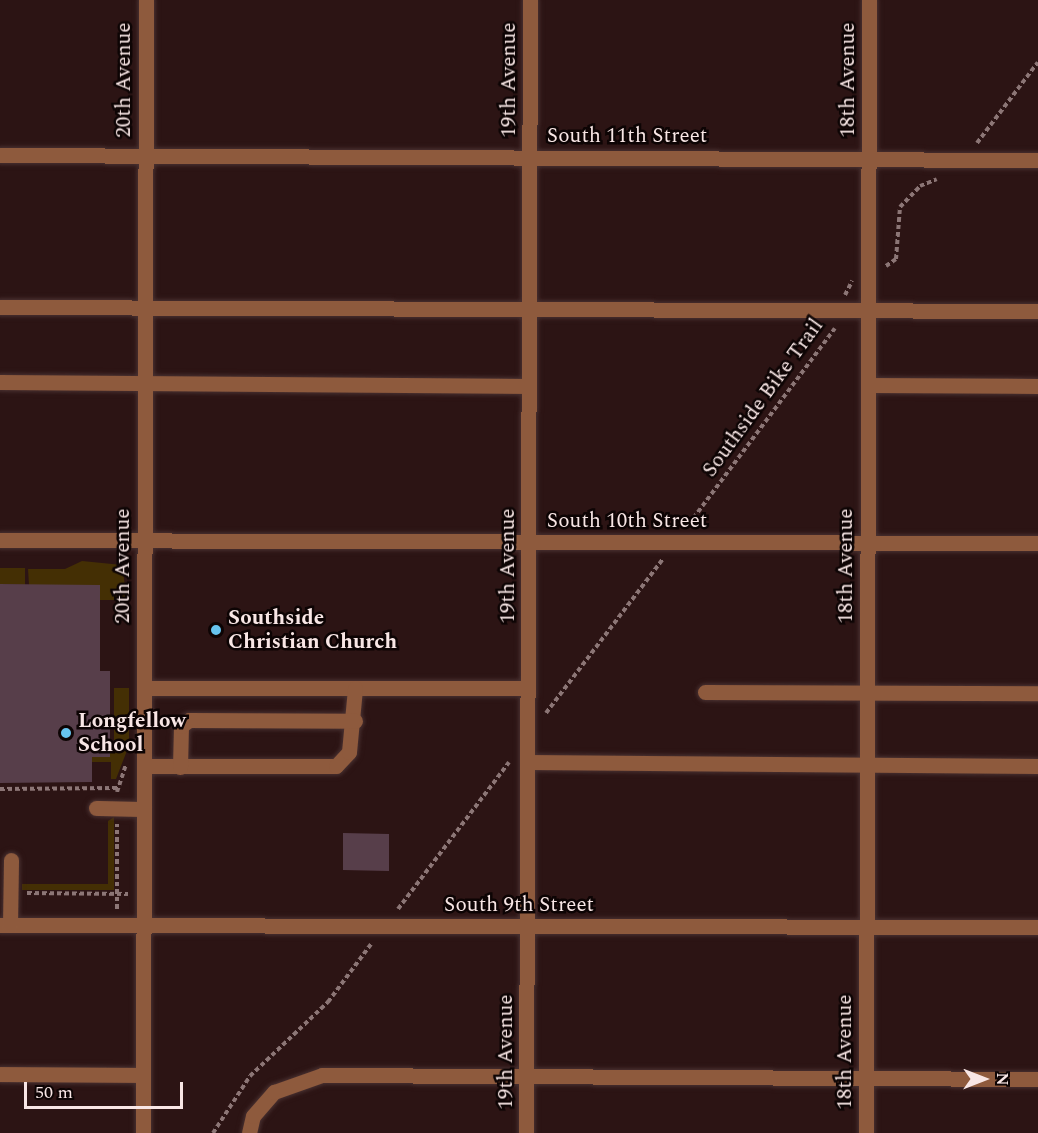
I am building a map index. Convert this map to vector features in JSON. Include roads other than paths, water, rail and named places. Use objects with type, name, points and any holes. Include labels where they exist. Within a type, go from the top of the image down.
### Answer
[{"type":"street","name":"20th Avenue","points":[[143,1133],[146,0]]},
{"type":"street","name":"19th Avenue","points":[[526,1133],[530,0]]},
{"type":"street","name":"18th Avenue","points":[[866,1133],[869,0]]},
{"type":"street","name":"South 11th Street","points":[[0,155],[1038,160]]},
{"type":"street","points":[[0,307],[1038,310]]},
{"type":"street","points":[[0,382],[529,386]]},
{"type":"street","points":[[868,385],[1038,386]]},
{"type":"street","name":"South 10th Street","points":[[0,540],[1038,543]]},
{"type":"street","points":[[144,688],[528,688]]},
{"type":"street","points":[[144,766],[336,766],[349,752],[355,721],[355,688]]},
{"type":"street","points":[[705,692],[1038,693]]},
{"type":"street","points":[[180,767],[181,726],[189,720],[355,721]]},
{"type":"street","points":[[528,762],[1038,766]]},
{"type":"street","points":[[96,808],[144,809]]},
{"type":"street","points":[[5,925],[10,893],[11,860]]},
{"type":"street","name":"South 9th Street","points":[[5,925],[1038,927]]},
{"type":"street","points":[[0,1074],[143,1075]]},
{"type":"street","points":[[249,1133],[261,1104],[305,1077],[1038,1079]]},
{"type":"place","name":"Southside Christian Church","points":[[216,630]]},
{"type":"place","name":"Longfellow School","points":[[66,733]]}]
